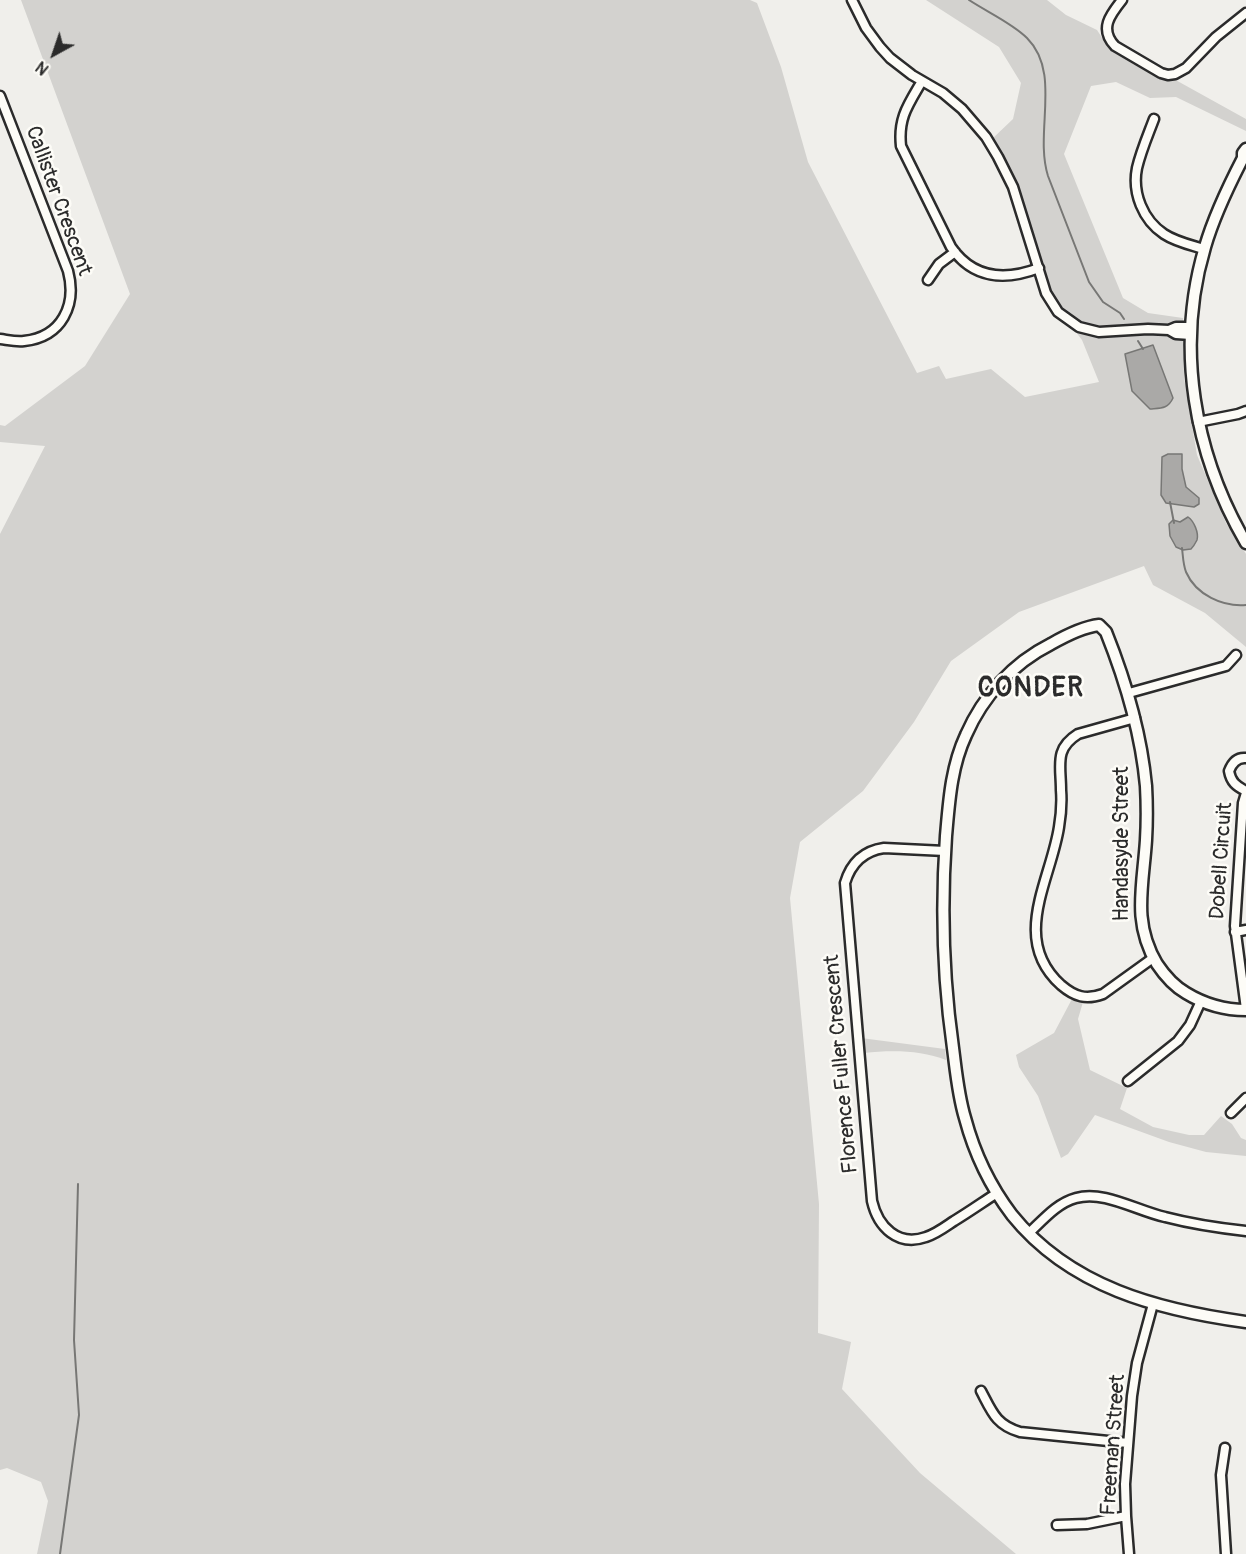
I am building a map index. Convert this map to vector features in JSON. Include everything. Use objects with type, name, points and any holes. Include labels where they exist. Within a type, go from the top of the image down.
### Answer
[{"type":"street","points":[[852,0],[866,28],[880,47],[896,63],[943,93],[962,109],[986,137],[1013,187],[1046,293],[1052,305],[1069,321],[1089,331],[1169,330],[1176,334],[1191,331]]},
{"type":"street","points":[[1122,0],[1108,21],[1107,29],[1110,40],[1115,46],[1168,75],[1186,68],[1216,37],[1246,14]]},
{"type":"street","points":[[922,81],[903,116],[900,133],[901,146],[955,252],[969,266],[995,276],[1017,275],[1039,268]]},
{"type":"street","name":"Callister Crescent","points":[[0,96],[68,271],[72,289],[66,314],[49,333],[26,341],[0,339]]},
{"type":"street","points":[[1154,118],[1138,167],[1136,184],[1140,204],[1154,226],[1164,234],[1204,249]]},
{"type":"street","points":[[1245,154],[1225,194],[1204,249],[1196,287],[1191,331],[1191,369],[1202,438],[1217,485],[1246,543]]},
{"type":"street","points":[[928,280],[939,264],[955,252]]},
{"type":"street","points":[[1198,422],[1246,411]]},
{"type":"street","name":"Handasyde Street","points":[[945,851],[952,780],[957,758],[984,701],[1022,661],[1065,637],[1090,627],[1099,626],[1106,633],[1129,693],[1142,751],[1147,802],[1140,899],[1143,934],[1162,972],[1179,989],[1201,1001],[1222,1008],[1246,1009]]},
{"type":"street","points":[[1129,693],[1226,666],[1236,655]]},
{"type":"street","points":[[1135,718],[1078,734],[1071,738],[1063,749],[1059,762],[1061,790],[1059,828],[1039,900],[1036,932],[1040,954],[1046,968],[1066,989],[1079,997],[1093,998],[1103,994],[1153,958]]},
{"type":"street","name":"Dobell Circuit","points":[[1246,758],[1234,761],[1229,771],[1234,784],[1246,792],[1243,803],[1235,912],[1235,932],[1246,1009]]},
{"type":"street","name":"Florence Fuller Crescent","points":[[945,851],[875,849],[857,860],[845,883],[872,1201],[877,1217],[890,1232],[900,1237],[921,1239],[936,1233],[997,1193]]},
{"type":"street","points":[[945,851],[945,978],[958,1083],[964,1117],[973,1144],[997,1193],[1012,1215],[1052,1254],[1074,1270],[1098,1283],[1153,1304],[1246,1322]]},
{"type":"street","name":"Dobell Circuit","points":[[1235,932],[1246,930]]},
{"type":"street","points":[[1128,1081],[1179,1041],[1190,1025],[1201,1001]]},
{"type":"street","points":[[1231,1113],[1246,1098]]},
{"type":"street","points":[[1029,1233],[1063,1203],[1087,1195],[1105,1197],[1145,1212],[1178,1220],[1246,1231]]},
{"type":"street","name":"Freeman Street","points":[[1129,1554],[1125,1484],[1133,1386],[1153,1304]]},
{"type":"street","points":[[981,1391],[997,1420],[1010,1429],[1020,1432],[1128,1443]]},
{"type":"street","points":[[1225,1448],[1221,1475],[1226,1554]]},
{"type":"street","points":[[1057,1525],[1087,1524],[1126,1516]]},
{"type":"shaded area","points":[[21,0],[750,0],[757,3],[781,67],[808,162],[917,373],[939,366],[946,379],[991,369],[1025,397],[1099,382],[1082,340],[1053,302],[1018,188],[992,139],[1013,119],[1021,83],[999,47],[926,0],[1047,0],[1066,15],[1097,30],[1110,50],[1156,77],[1172,78],[1246,119],[1246,131],[1176,97],[1150,98],[1116,82],[1091,86],[1064,154],[1123,298],[1148,313],[1183,318],[1184,378],[1197,455],[1226,523],[1246,554],[1246,647],[1205,613],[1153,585],[1144,566],[1019,612],[951,661],[914,722],[863,791],[800,842],[790,898],[819,1204],[818,1333],[851,1342],[842,1389],[920,1473],[1016,1554],[37,1554],[48,1501],[41,1482],[7,1468],[0,1470],[0,534],[45,446],[0,442],[0,425],[5,426],[85,366],[130,294]]},
{"type":"shaded area","points":[[1153,345],[1173,398],[1166,406],[1150,409],[1132,391],[1125,354]]},
{"type":"shaded area","points":[[1168,454],[1182,454],[1182,469],[1186,487],[1199,498],[1199,504],[1194,507],[1166,503],[1161,495],[1162,457]]},
{"type":"shaded area","points":[[1188,517],[1197,531],[1197,540],[1191,549],[1183,550],[1176,547],[1170,536],[1169,524],[1173,520],[1180,522]]},
{"type":"shaded area","points":[[1073,997],[1083,1002],[1078,1019],[1090,1070],[1127,1088],[1120,1109],[1153,1127],[1189,1135],[1204,1135],[1221,1116],[1232,1124],[1241,1138],[1246,1140],[1246,1156],[1206,1152],[1169,1142],[1095,1115],[1068,1154],[1061,1158],[1038,1096],[1019,1067],[1016,1055],[1054,1033]]},
{"type":"shaded area","points":[[861,1038],[945,1049],[946,1060],[926,1054],[906,1052],[864,1053]]},
{"type":"waterway","points":[[969,0],[1021,33],[1037,52],[1043,68],[1045,85],[1044,141],[1048,176],[1089,282],[1103,302],[1120,313],[1124,319]]},
{"type":"waterway","points":[[1138,341],[1143,349]]},
{"type":"waterway","points":[[1170,502],[1174,523]]},
{"type":"waterway","points":[[1182,548],[1186,572],[1196,587],[1220,602],[1246,605]]},
{"type":"waterway","points":[[60,1554],[79,1415],[74,1340],[78,1184]]},
{"type":"district","name":"CONDER","points":[[1031,689]]}]
